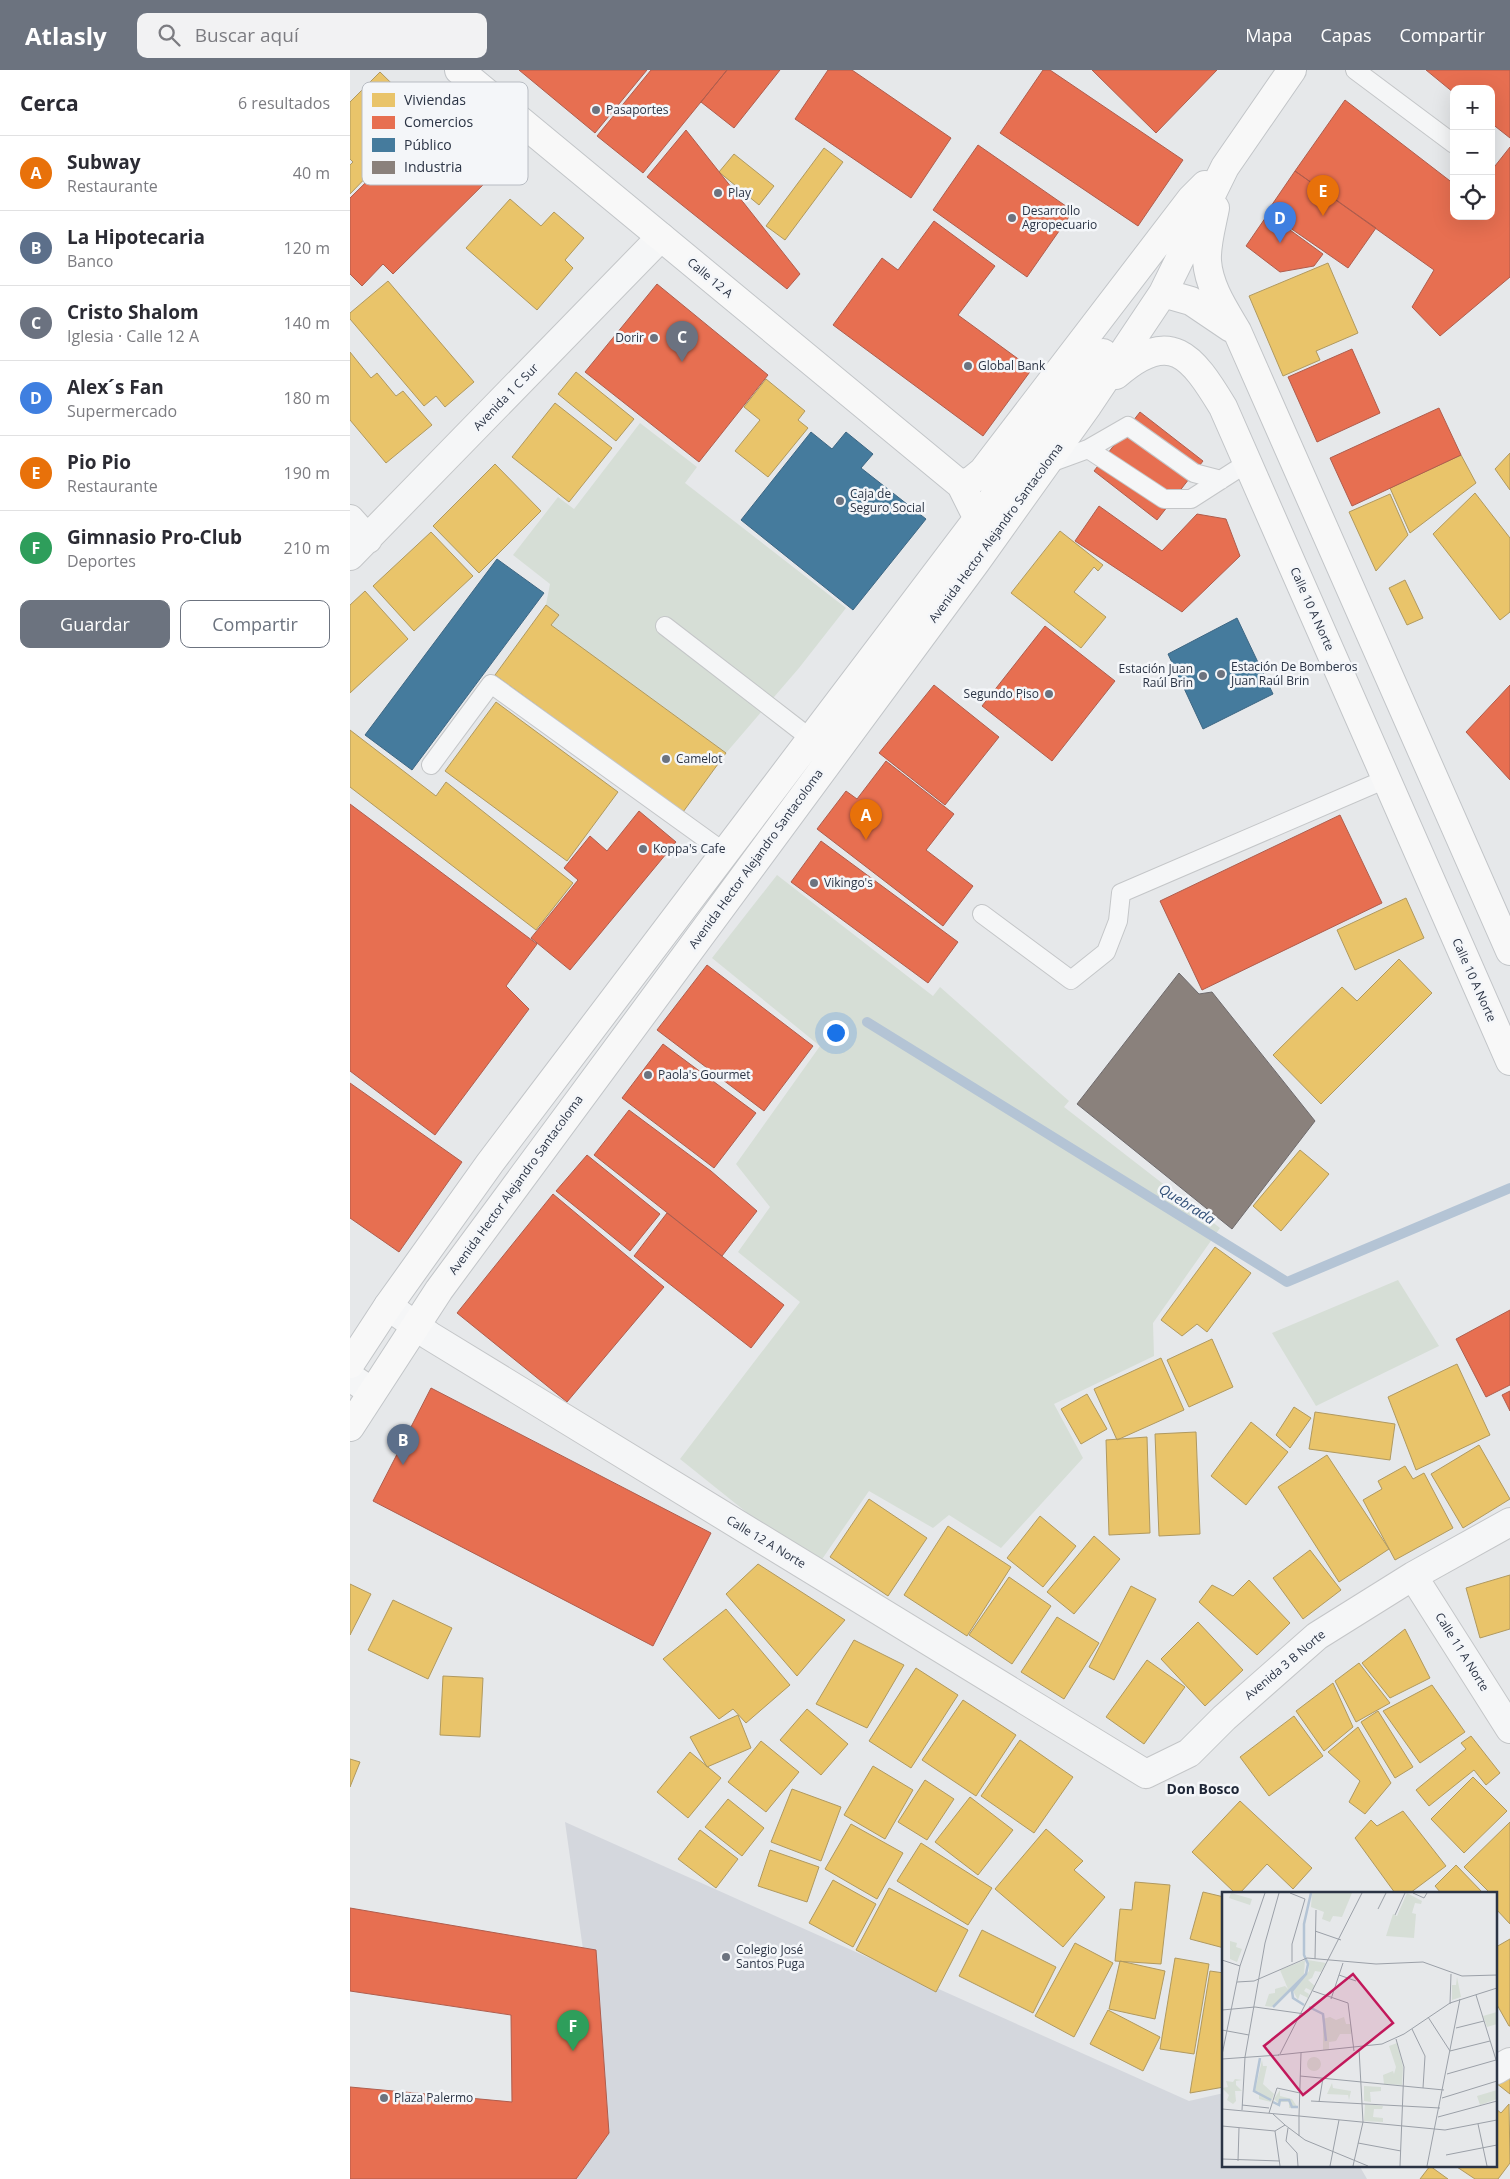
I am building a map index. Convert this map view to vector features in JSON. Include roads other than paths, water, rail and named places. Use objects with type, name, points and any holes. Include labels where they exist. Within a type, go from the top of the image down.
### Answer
[{"type":"main road","name":"Calle 12 A","points":[[459,70],[473,82]]},
{"type":"main road","points":[[977,517],[961,485],[972,480],[983,471],[1191,199],[1224,167],[1292,70]]},
{"type":"main road","name":"Calle 12 A","points":[[528,127],[961,485]]},
{"type":"main road","points":[[1224,167],[1210,234],[1207,259],[1210,279],[1216,295],[1236,332],[1510,951]]},
{"type":"main road","name":"Avenida Hector Alejandro Santacoloma","points":[[350,1427],[361,1385],[414,1325],[964,578],[1088,405],[1163,293],[1224,167]]},
{"type":"main road","points":[[1163,293],[1191,300],[1236,332]]},
{"type":"main road","name":"Avenida Hector Alejandro Santacoloma","points":[[350,1364],[388,1306],[490,1163],[977,517],[1128,321],[1146,302],[1163,293]]},
{"type":"main road","name":"Calle 10 A Norte","points":[[1088,405],[1133,360],[1153,352],[1177,353],[1192,362],[1205,378],[1223,407],[1510,1061]]},
{"type":"main road","points":[[1360,720],[1407,720]]},
{"type":"street","name":"Avenida 1 C Sur","points":[[359,548],[660,237]]},
{"type":"street","points":[[350,519],[359,548]]},
{"type":"street","name":"Calle 12 A Norte","points":[[388,1306],[414,1325],[1146,1774]]},
{"type":"street","name":"Avenida 3 B Norte","points":[[1146,1774],[1189,1753],[1224,1718],[1317,1636],[1413,1576],[1510,1522]]},
{"type":"street","name":"Calle 11 A Norte","points":[[1413,1576],[1510,1729]]},
{"type":"street","points":[[1498,2069],[1510,2062]]},
{"type":"lane","points":[[1355,70],[1450,141]]},
{"type":"lane","points":[[1046,464],[1088,449],[1128,426],[1194,473],[1222,480]]},
{"type":"lane","points":[[1088,449],[1164,499],[1191,499],[1247,463]]},
{"type":"lane","points":[[665,626],[810,738]]},
{"type":"lane","points":[[431,765],[492,684],[724,852]]},
{"type":"lane","points":[[982,914],[1071,980],[1106,952],[1118,921],[1121,893],[1386,779]]},
{"type":"waterway","name":"Quebrada","points":[[867,1022],[1287,1282],[1510,1188]]},
{"type":"place","name":"Pasaportes","points":[[596,110]]},
{"type":"place","name":"Play","points":[[718,193]]},
{"type":"place","name":"Pio Pio","points":[[1323,216]]},
{"type":"place","name":"Desarrollo Agropecuario","points":[[1012,218]]},
{"type":"place","name":"Alex´s Fan","points":[[1280,243]]},
{"type":"place","name":"Dorir","points":[[654,338]]},
{"type":"place","name":"Cristo Shalom","points":[[682,362]]},
{"type":"place","name":"Global Bank","points":[[968,366]]},
{"type":"place","name":"Caja de Seguro Social","points":[[840,501]]},
{"type":"place","name":"Estación De Bomberos Juan Raúl Brin","points":[[1221,674]]},
{"type":"place","name":"Estación Juan Raúl Brin","points":[[1203,676]]},
{"type":"place","name":"Segundo Piso","points":[[1049,694]]},
{"type":"place","name":"Camelot","points":[[666,759]]},
{"type":"place","name":"Subway","points":[[866,840]]},
{"type":"place","name":"Koppa's Cafe","points":[[643,849]]},
{"type":"place","name":"Vikingo's","points":[[814,883]]},
{"type":"place","name":"Paola's Gourmet","points":[[648,1075]]},
{"type":"place","name":"La Hipotecaria","points":[[403,1465]]},
{"type":"place","name":"Colegio José Santos Puga","points":[[726,1957]]},
{"type":"place","name":"Gimnasio Pro-Club","points":[[573,2051]]},
{"type":"place","name":"Plaza Palermo","points":[[384,2098]]},
{"type":"district","name":"Don Bosco","points":[[1203,1789]]}]
